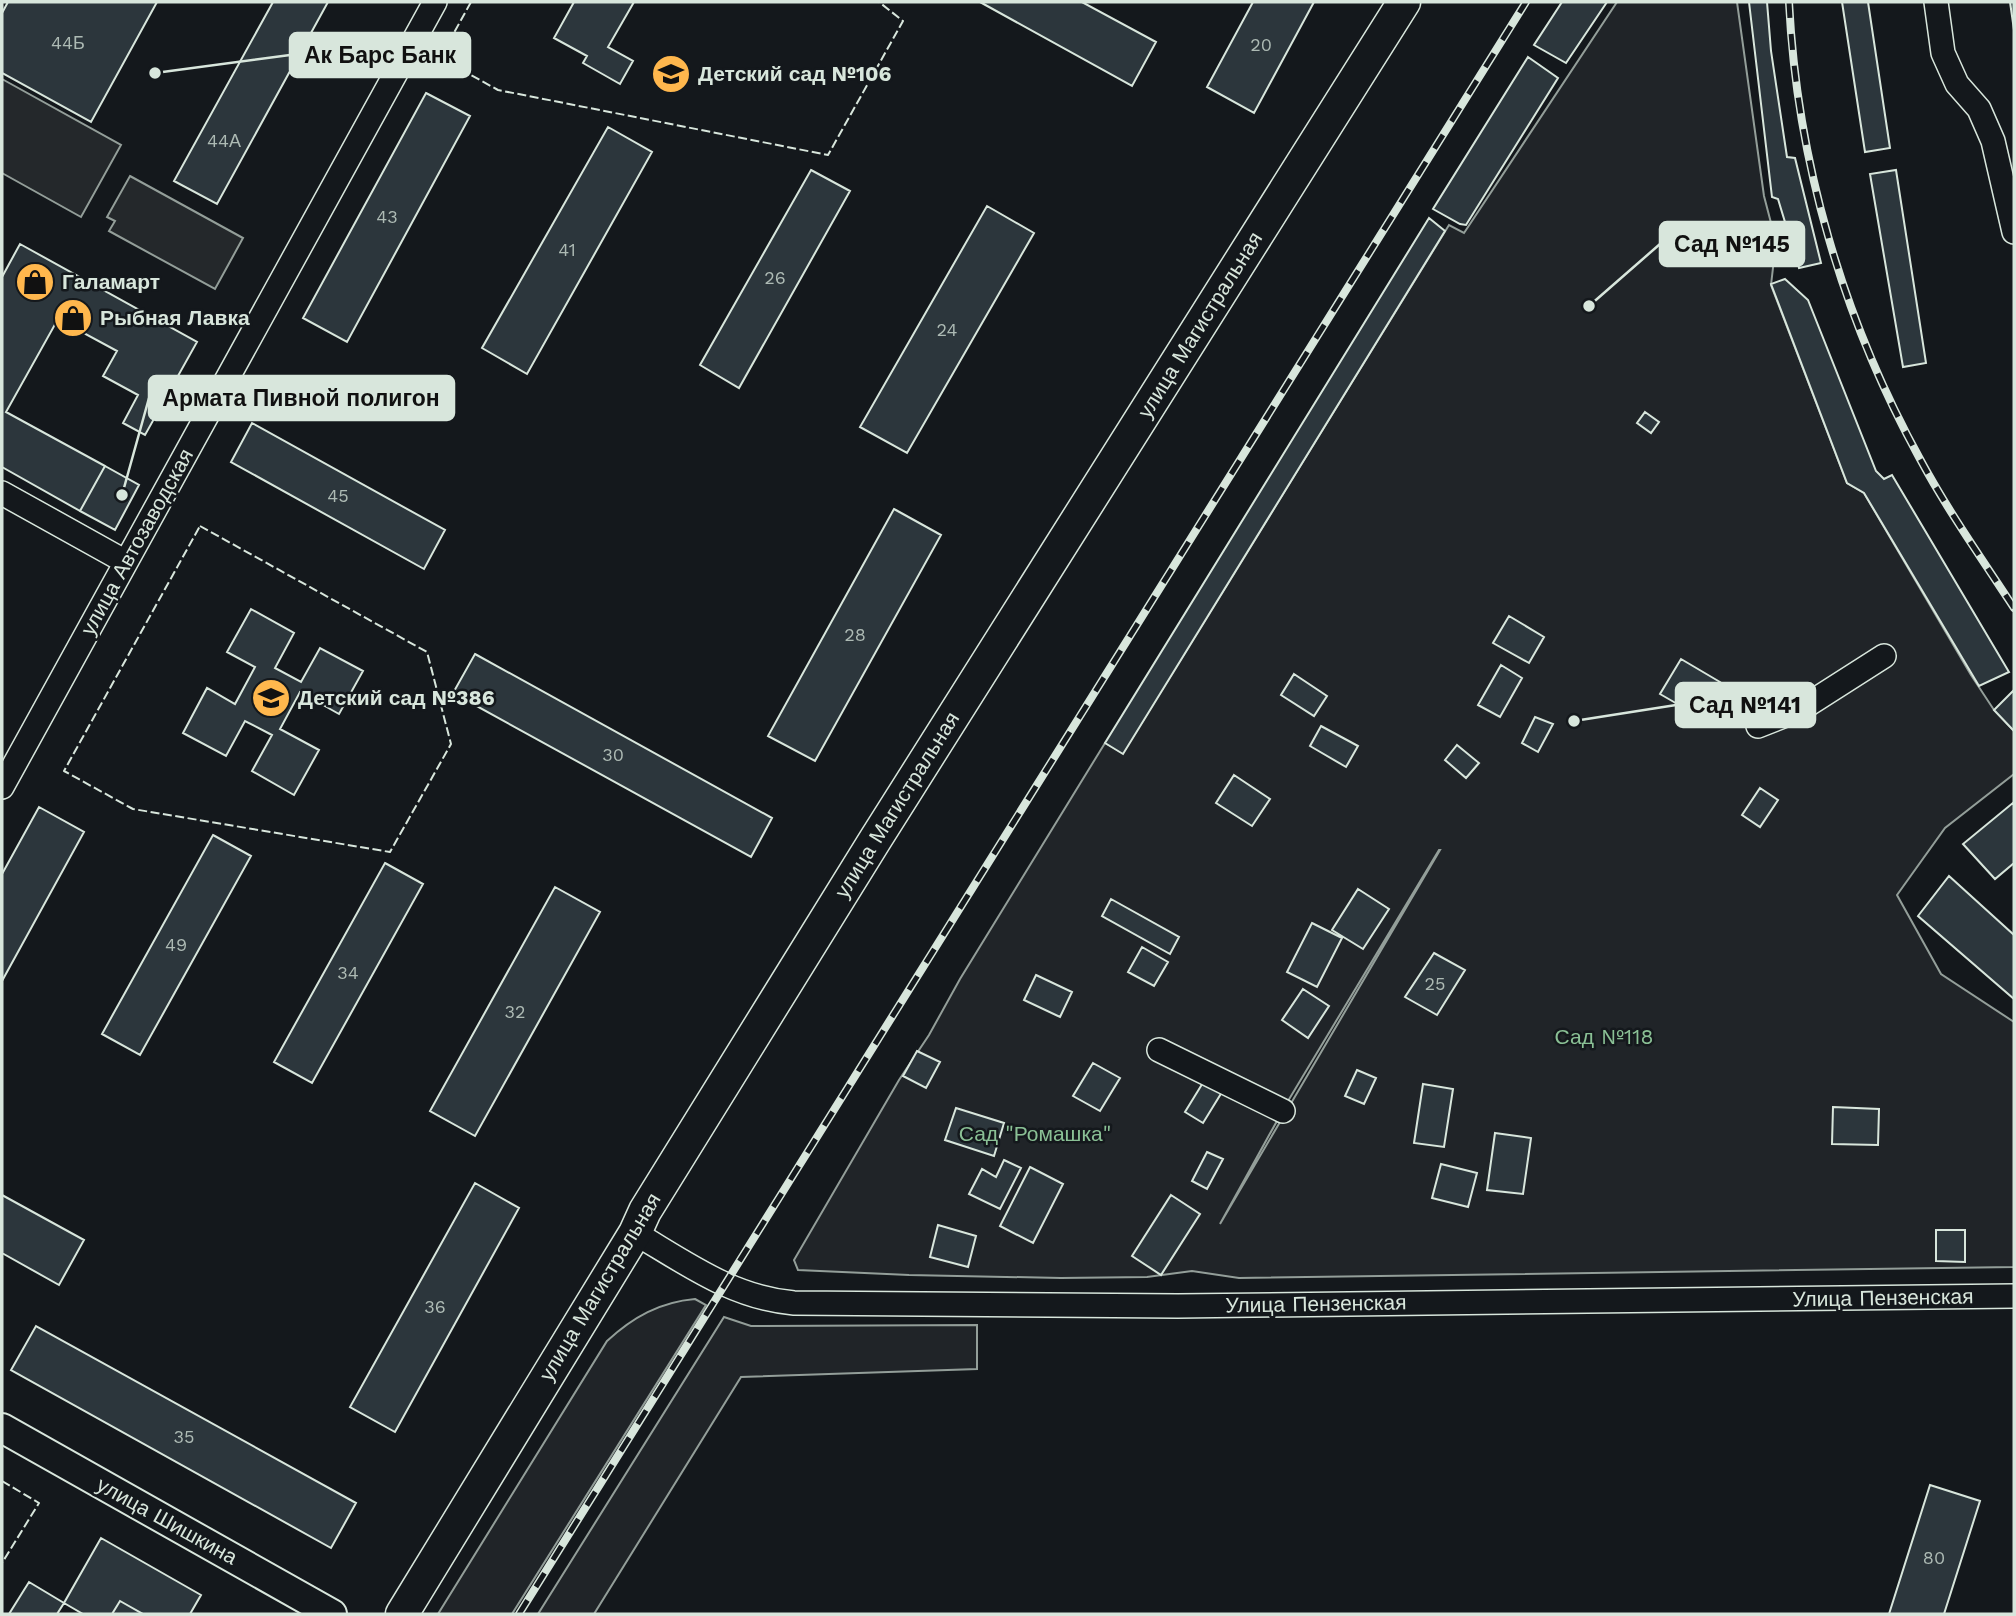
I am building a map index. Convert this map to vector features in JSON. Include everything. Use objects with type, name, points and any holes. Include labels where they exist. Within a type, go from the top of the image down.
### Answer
[{"type":"main road","name":"улица Магистральная","points":[[402,1614],[635,1233],[645,1211],[875,839],[1404,2]]},
{"type":"street","name":"улица Автозаводская","points":[[2,788],[435,2]]},
{"type":"street","points":[[1936,2],[1943,53],[1957,84],[1979,109],[1993,141],[2014,232]]},
{"type":"street","points":[[2,493],[126,562]]},
{"type":"street","points":[[1758,726],[1801,709],[1884,656]]},
{"type":"street","points":[[1159,1050],[1283,1111]]},
{"type":"street","name":"Улица Пензенская","points":[[635,1233],[726,1286],[755,1297],[794,1303],[1178,1306],[2014,1296]]},
{"type":"street","name":"улица Шишкина","points":[[2,1428],[332,1614]]},
{"type":"green space","points":[[1617,2],[1737,2],[1764,196],[1776,242],[1771,285],[1847,483],[1864,493],[1971,675],[1994,710],[2014,731],[2014,774],[1945,828],[1897,895],[1941,974],[2014,1022],[2014,1267],[1239,1278],[1192,1271],[1147,1277],[1061,1278],[798,1270],[794,1260],[899,1080],[929,1035],[960,979],[1105,743],[1123,753],[1449,225],[1464,233]],"holes":[[[1440,850],[1220,1224],[1288,1101]]]},
{"type":"green space","points":[[695,1299],[706,1305],[512,1614],[438,1614],[607,1341],[648,1312],[670,1303]]},
{"type":"green space","points":[[724,1317],[751,1326],[977,1325],[977,1369],[741,1377],[594,1614],[538,1614]]},
{"type":"shaded area","points":[[2,79],[121,145],[81,217],[2,173]]},
{"type":"shaded area","points":[[130,176],[243,238],[215,289],[109,231],[115,221],[107,217]]},
{"type":"building","points":[[8,2],[157,2],[91,122],[2,73],[2,13]]},
{"type":"building","points":[[273,2],[328,2],[217,204],[174,181]]},
{"type":"building","points":[[574,2],[634,2],[608,47],[633,61],[620,84],[583,63],[587,56],[554,38]]},
{"type":"building","points":[[980,2],[1082,2],[1156,42],[1132,86]]},
{"type":"building","points":[[1253,2],[1314,2],[1254,113],[1207,87]]},
{"type":"building","points":[[1562,2],[1607,2],[1566,63],[1534,45]]},
{"type":"building","points":[[1749,2],[1767,2],[1771,51],[1787,157],[1795,158],[1821,263],[1799,268],[1778,199],[1772,197]]},
{"type":"building","points":[[1842,2],[1868,2],[1890,148],[1865,152]]},
{"type":"building","points":[[2010,2],[2014,2],[2014,30]]},
{"type":"building","points":[[1528,57],[1558,78],[1466,225],[1460,224],[1433,209]]},
{"type":"building","points":[[426,93],[470,116],[347,342],[303,318]]},
{"type":"building","points":[[608,127],[652,152],[527,374],[482,348]]},
{"type":"building","points":[[811,170],[850,191],[739,388],[700,365]]},
{"type":"building","points":[[1896,170],[1926,363],[1903,367],[1870,174]]},
{"type":"building","points":[[987,206],[1034,233],[907,453],[860,427]]},
{"type":"building","points":[[1429,218],[1445,231],[1123,754],[1105,743]]},
{"type":"building","points":[[20,244],[197,342],[145,435],[123,423],[138,395],[103,376],[117,351],[58,319],[6,412],[105,466],[80,511],[2,467],[2,277]]},
{"type":"building","points":[[1785,279],[1808,300],[1876,471],[1884,479],[1892,475],[2009,672],[1979,686],[1864,493],[1847,483],[1771,284]]},
{"type":"building","points":[[1645,412],[1659,422],[1651,433],[1637,423]]},
{"type":"building","points":[[252,423],[445,530],[424,569],[231,462]]},
{"type":"building","points":[[105,466],[139,485],[115,530],[80,511]]},
{"type":"building","points":[[894,509],[941,535],[815,761],[768,736]]},
{"type":"building","points":[[251,609],[294,633],[275,668],[301,682],[320,648],[363,671],[339,714],[300,692],[280,729],[319,750],[294,795],[252,771],[272,735],[245,721],[226,756],[183,733],[207,688],[235,704],[255,667],[227,652]]},
{"type":"building","points":[[1509,616],[1544,637],[1529,663],[1493,643]]},
{"type":"building","points":[[475,654],[772,818],[751,857],[453,693]]},
{"type":"building","points":[[1681,659],[1720,682],[1700,717],[1660,694]]},
{"type":"building","points":[[1501,665],[1522,678],[1500,717],[1478,705]]},
{"type":"building","points":[[1294,674],[1327,696],[1314,716],[1281,695]]},
{"type":"building","points":[[2014,690],[2014,731],[1994,710]]},
{"type":"building","points":[[1535,717],[1553,724],[1538,752],[1522,743]]},
{"type":"building","points":[[1321,726],[1358,746],[1346,767],[1310,746]]},
{"type":"building","points":[[1457,745],[1479,763],[1466,778],[1445,760]]},
{"type":"building","points":[[1234,775],[1270,799],[1252,826],[1216,803]]},
{"type":"building","points":[[1760,788],[1778,800],[1760,827],[1742,815]]},
{"type":"building","points":[[2014,802],[2014,863],[1995,879],[1963,844]]},
{"type":"building","points":[[39,807],[84,832],[2,981],[2,874]]},
{"type":"building","points":[[213,835],[251,856],[140,1055],[102,1034]]},
{"type":"building","points":[[385,863],[423,884],[312,1083],[274,1062]]},
{"type":"building","points":[[1949,876],[2014,935],[2014,999],[1918,916]]},
{"type":"building","points":[[555,887],[600,912],[475,1136],[430,1111]]},
{"type":"building","points":[[1358,889],[1389,909],[1363,949],[1332,930]]},
{"type":"building","points":[[1111,899],[1179,937],[1170,954],[1102,916]]},
{"type":"building","points":[[1312,923],[1342,938],[1317,987],[1287,972]]},
{"type":"building","points":[[1142,947],[1168,962],[1154,986],[1128,972]]},
{"type":"building","points":[[1434,953],[1465,970],[1437,1015],[1405,997]]},
{"type":"building","points":[[1036,975],[1072,992],[1060,1017],[1024,1000]]},
{"type":"building","points":[[1303,989],[1329,1006],[1308,1038],[1282,1020]]},
{"type":"building","points":[[917,1051],[940,1062],[926,1088],[903,1076]]},
{"type":"building","points":[[1093,1063],[1120,1078],[1100,1111],[1073,1096]]},
{"type":"building","points":[[1357,1070],[1376,1078],[1364,1104],[1345,1096]]},
{"type":"building","points":[[1204,1081],[1222,1092],[1203,1123],[1185,1112]]},
{"type":"building","points":[[1423,1084],[1453,1089],[1444,1147],[1414,1143]]},
{"type":"building","points":[[1833,1107],[1879,1109],[1878,1145],[1832,1144]]},
{"type":"building","points":[[956,1108],[1004,1123],[994,1156],[945,1140]]},
{"type":"building","points":[[1495,1133],[1531,1138],[1523,1194],[1487,1190]]},
{"type":"building","points":[[1207,1152],[1223,1159],[1207,1189],[1192,1181]]},
{"type":"building","points":[[1004,1160],[1021,1168],[1000,1209],[969,1194],[982,1169],[996,1177]]},
{"type":"building","points":[[1441,1164],[1477,1173],[1468,1207],[1432,1198]]},
{"type":"building","points":[[1030,1167],[1063,1184],[1033,1243],[1000,1226]]},
{"type":"building","points":[[475,1183],[519,1208],[395,1432],[350,1407]]},
{"type":"building","points":[[2,1195],[84,1240],[59,1285],[2,1253]]},
{"type":"building","points":[[1171,1195],[1200,1214],[1161,1275],[1132,1256]]},
{"type":"building","points":[[938,1225],[976,1236],[968,1267],[930,1257]]},
{"type":"building","points":[[1936,1230],[1965,1230],[1965,1262],[1936,1261]]},
{"type":"building","points":[[36,1326],[356,1503],[331,1548],[11,1370]]},
{"type":"building","points":[[1930,1485],[1980,1501],[1944,1614],[1889,1614]]},
{"type":"building","points":[[101,1538],[201,1595],[190,1614],[143,1614],[120,1601],[112,1614],[83,1614],[64,1603]]},
{"type":"building","points":[[29,1582],[64,1603],[57,1614],[9,1614]]},
{"type":"building","points":[[120,1601],[143,1614],[112,1614]]},
{"type":"railway","points":[[519,1614],[1526,2]]},
{"type":"railway","points":[[1789,2],[1802,121],[1814,180],[1847,295],[1868,351],[1920,459],[2014,608]]},
{"type":"fence","points":[[471,2],[440,58],[498,90],[828,155],[903,21],[879,2]]},
{"type":"fence","points":[[200,526],[427,652],[451,744],[390,852],[133,809],[64,771],[200,526]]},
{"type":"fence","points":[[2,1481],[39,1503],[2,1563]]},
{"type":"place","name":"Ак Барс Банк","points":[[155,73]]},
{"type":"place","name":"Детский сад №106","points":[[671,74]]},
{"type":"place","name":"Галамарт","points":[[35,282]]},
{"type":"place","name":"Сад №145","points":[[1589,306]]},
{"type":"place","name":"Рыбная Лавка","points":[[73,318]]},
{"type":"place","name":"Армата Пивной полигон","points":[[122,495]]},
{"type":"place","name":"Детский сад №386","points":[[271,698]]},
{"type":"place","name":"Сад №141","points":[[1574,721]]},
{"type":"park label","name":"Сад №118","points":[[1604,1037]]},
{"type":"park label","name":"Сад \"Ромашка\"","points":[[1035,1134]]}]
